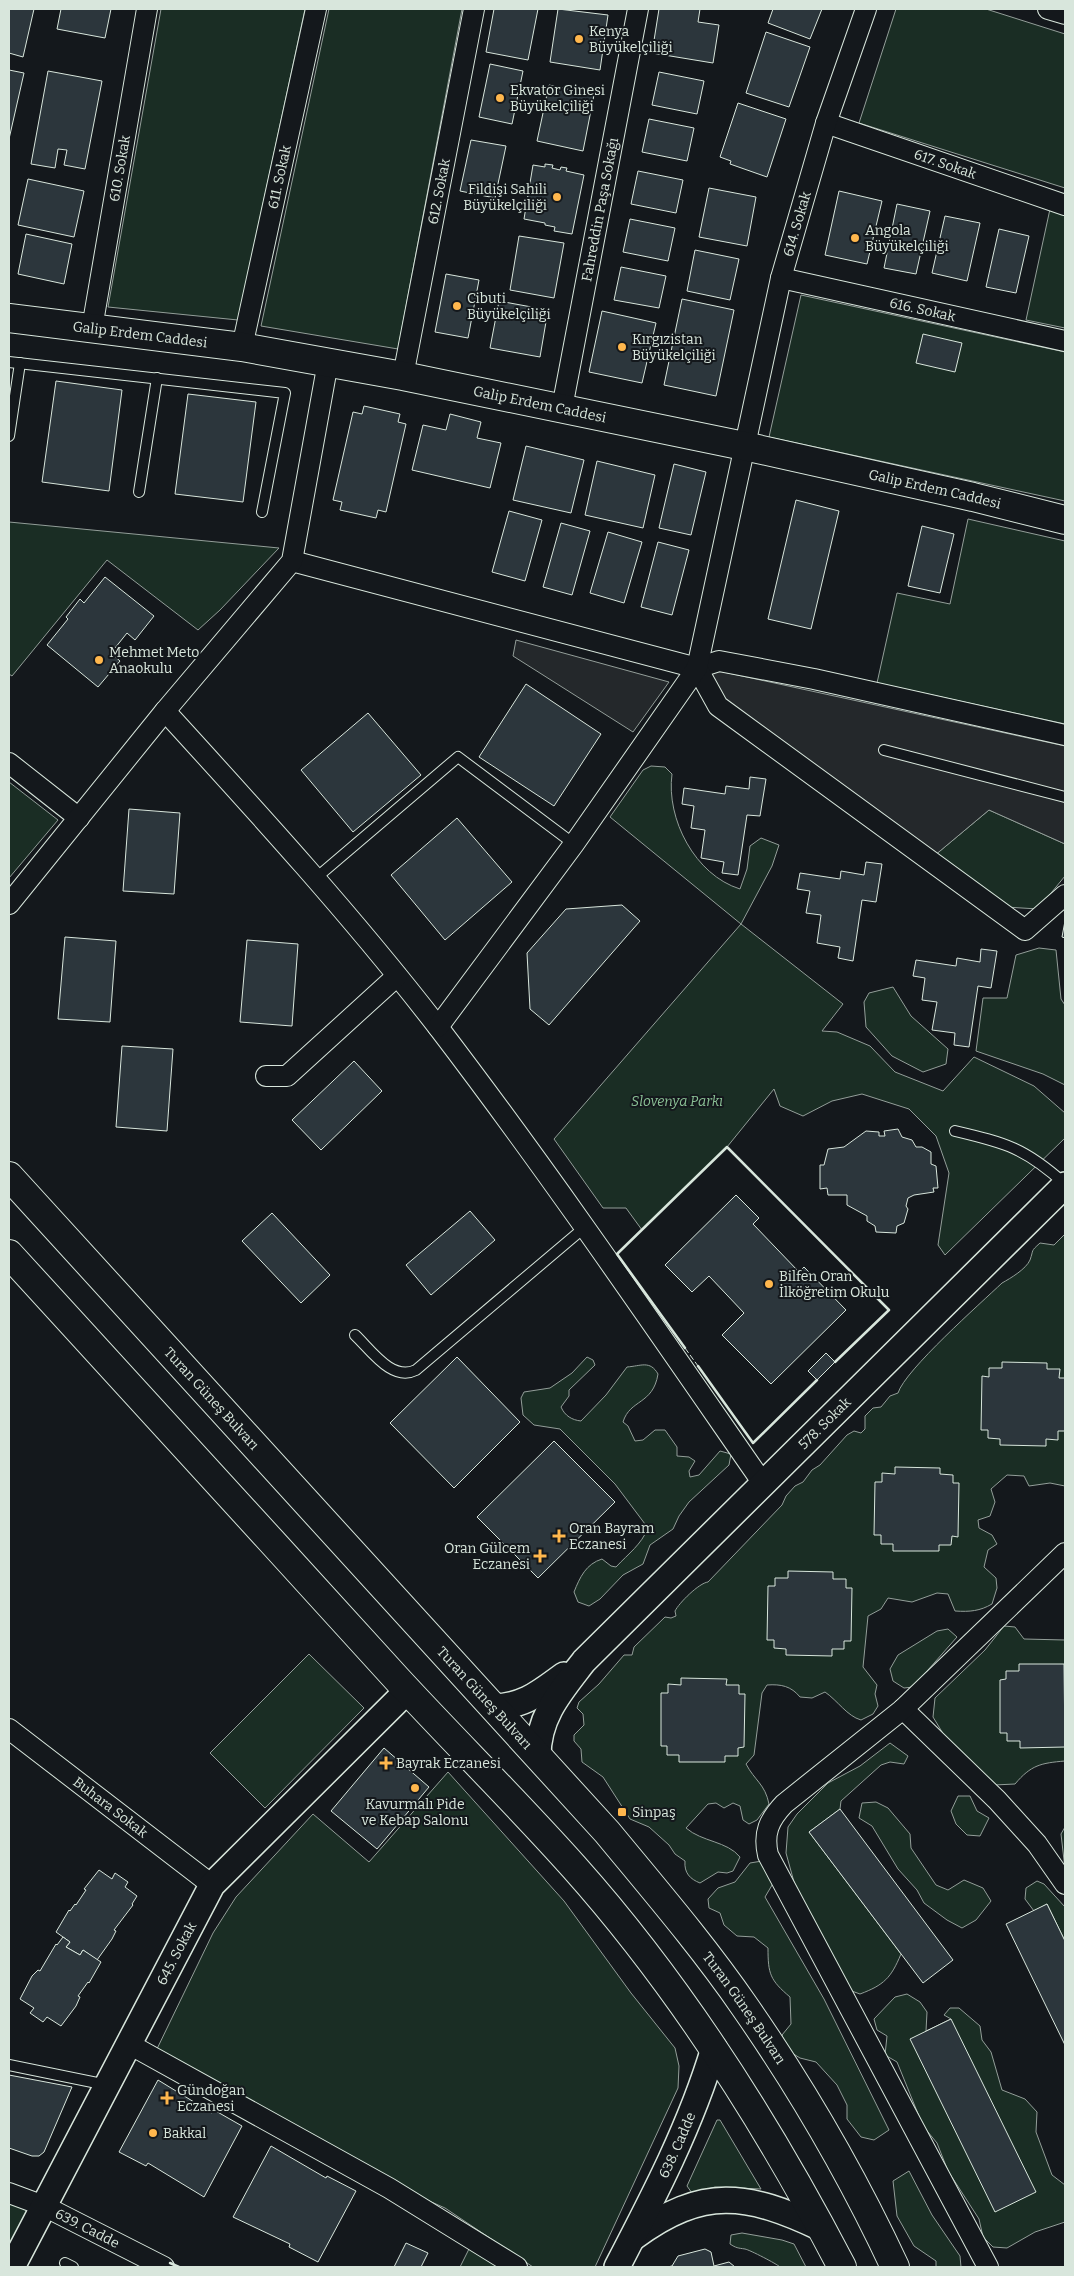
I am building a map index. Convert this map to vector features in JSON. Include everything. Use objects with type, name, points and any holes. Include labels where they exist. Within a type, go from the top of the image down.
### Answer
[{"type":"main road","name":"Galip Erdem Caddesi","points":[[9,318],[242,347],[403,376],[744,446],[974,497],[1065,520]]},
{"type":"main road","name":"Turan Güneş Bulvarı","points":[[9,1176],[619,1846],[691,1934],[745,2007],[832,2145],[876,2226],[895,2267]]},
{"type":"main road","points":[[9,1254],[408,1690],[575,1868],[654,1965],[714,2048],[821,2228],[842,2267]]},
{"type":"street","name":"610. Sokak","points":[[92,328],[147,9]]},
{"type":"street","name":"611. Sokak","points":[[242,347],[316,9]]},
{"type":"street","name":"612. Sokak","points":[[403,376],[474,9]]},
{"type":"street","name":"Fahreddin Paşa Sokağı","points":[[562,408],[638,9]]},
{"type":"street","name":"614. Sokak","points":[[697,668],[781,278],[826,122],[866,9]]},
{"type":"street","points":[[1048,9],[1065,14]]},
{"type":"street","name":"617. Sokak","points":[[826,122],[1065,205]]},
{"type":"street","name":"616. Sokak","points":[[781,278],[1065,341]]},
{"type":"street","points":[[9,904],[166,711],[292,561],[328,362]]},
{"type":"street","points":[[292,561],[697,668],[719,661],[814,679],[1065,735]]},
{"type":"street","points":[[438,1027],[574,844],[697,668]]},
{"type":"street","points":[[697,668],[718,706],[1025,930],[1065,895]]},
{"type":"street","points":[[166,711],[316,878],[438,1027],[554,1183],[762,1482]]},
{"type":"street","points":[[9,763],[79,818]]},
{"type":"street","points":[[266,1076],[287,1076],[397,976]]},
{"type":"street","name":"578. Sokak","points":[[584,1661],[762,1482],[1065,1184]]},
{"type":"street","points":[[988,2267],[768,1855],[765,1842],[767,1828],[773,1816],[784,1804],[903,1709],[1065,1553]]},
{"type":"street","points":[[493,1707],[507,1707],[524,1702],[584,1661]]},
{"type":"street","points":[[538,1756],[539,1735],[546,1714],[584,1661]]},
{"type":"street","name":"645. Sokak","points":[[12,2267],[212,1885],[408,1690]]},
{"type":"street","points":[[903,1709],[997,1800],[1037,1844],[1065,1884]]},
{"type":"street","name":"Buhara Sokak","points":[[9,1729],[212,1885]]},
{"type":"street","points":[[129,2044],[389,2188],[517,2267]]},
{"type":"street","name":"638. Cadde","points":[[617,2267],[680,2142],[714,2048]]},
{"type":"street","name":"639. Cadde","points":[[9,2193],[44,2206],[164,2267]]},
{"type":"street","name":"638. Cadde","points":[[632,2238],[658,2219],[677,2210],[703,2202],[725,2199],[758,2203],[797,2216],[821,2228]]},
{"type":"lane","points":[[9,436],[14,362],[285,393],[262,512]]},
{"type":"lane","points":[[139,492],[157,378]]},
{"type":"lane","points":[[884,750],[1065,797]]},
{"type":"lane","points":[[316,878],[458,757],[574,844]]},
{"type":"lane","points":[[955,1131],[1018,1149],[1039,1161],[1065,1184]]},
{"type":"lane","points":[[355,1335],[392,1370],[408,1374],[416,1370],[585,1228]]},
{"type":"lane","points":[[9,2065],[108,2085]]},
{"type":"green space","points":[[161,9],[305,9],[238,320],[108,307]]},
{"type":"green space","points":[[329,9],[462,9],[398,349],[261,326]]},
{"type":"green space","points":[[896,9],[986,9],[1065,34],[1065,188],[859,123]]},
{"type":"green space","points":[[1050,209],[1065,213],[1065,328],[1026,320]]},
{"type":"green space","points":[[801,295],[1065,352],[1065,501],[769,437]]},
{"type":"green space","points":[[968,519],[1065,541],[1065,724],[877,683],[897,593],[950,604]]},
{"type":"green space","points":[[9,522],[279,548],[220,610],[198,630],[107,560],[12,676],[9,674]]},
{"type":"green space","points":[[651,766],[665,767],[672,774],[671,791],[674,809],[687,843],[697,858],[724,882],[740,889],[747,869],[750,846],[761,838],[779,845],[772,866],[741,924],[610,817],[643,770]]},
{"type":"green space","points":[[9,782],[58,820],[9,878]]},
{"type":"green space","points":[[989,810],[1065,844],[1065,876],[1038,909],[1006,907],[934,856]]},
{"type":"green space","name":"Slovenya Parkı","points":[[741,924],[843,1004],[822,1031],[837,1032],[870,1046],[895,1072],[943,1091],[974,1057],[1034,1086],[1065,1113],[1065,1138],[945,1255],[938,1245],[949,1173],[936,1136],[909,1109],[862,1094],[832,1101],[803,1116],[780,1106],[774,1089],[727,1147],[642,1230],[626,1208],[603,1208],[554,1139]]},
{"type":"green space","points":[[1039,948],[1056,950],[1061,999],[1065,1005],[1065,1085],[1043,1074],[976,1051],[983,998],[1007,998],[1016,955]]},
{"type":"green space","points":[[893,987],[911,1016],[948,1049],[946,1064],[923,1072],[892,1056],[866,1027],[864,1002],[869,993]]},
{"type":"green space","points":[[1065,1234],[1065,1486],[1050,1483],[1029,1486],[1024,1476],[1007,1475],[991,1489],[995,1502],[990,1516],[978,1520],[979,1528],[992,1535],[997,1544],[988,1550],[984,1567],[996,1578],[997,1588],[992,1604],[975,1610],[955,1611],[948,1594],[937,1593],[912,1602],[888,1598],[881,1609],[868,1616],[863,1667],[877,1685],[875,1694],[878,1706],[873,1714],[861,1720],[847,1712],[825,1692],[812,1698],[800,1697],[793,1690],[785,1686],[767,1685],[762,1693],[754,1755],[746,1764],[762,1787],[769,1804],[757,1820],[749,1824],[743,1820],[740,1806],[733,1803],[724,1808],[716,1803],[708,1804],[686,1828],[692,1833],[721,1844],[740,1857],[733,1871],[727,1873],[718,1872],[700,1883],[696,1881],[687,1872],[685,1861],[675,1854],[669,1845],[649,1827],[630,1819],[603,1777],[582,1762],[581,1749],[574,1741],[574,1735],[584,1725],[583,1714],[577,1708],[579,1702],[599,1684],[624,1655],[632,1655],[634,1647],[665,1617],[671,1618],[676,1616],[675,1611],[677,1607],[695,1590],[708,1582],[782,1505],[786,1496],[795,1486],[803,1482],[812,1470],[820,1465],[847,1435],[854,1431],[861,1433],[865,1429],[865,1416],[873,1408],[881,1407],[890,1396],[898,1393],[904,1382],[928,1353],[1002,1283],[1025,1267],[1033,1251],[1040,1243],[1054,1245]]},
{"type":"green space","points":[[587,1357],[593,1360],[595,1365],[569,1390],[569,1396],[561,1407],[569,1417],[581,1421],[606,1395],[627,1367],[648,1365],[658,1374],[655,1384],[647,1397],[631,1409],[623,1422],[628,1426],[635,1441],[643,1440],[655,1430],[665,1430],[677,1447],[677,1456],[689,1457],[695,1461],[689,1471],[690,1477],[699,1475],[720,1451],[731,1454],[729,1465],[689,1502],[673,1529],[650,1545],[643,1564],[623,1575],[600,1599],[589,1606],[578,1602],[574,1592],[584,1572],[596,1561],[602,1559],[611,1566],[616,1567],[638,1544],[648,1528],[615,1484],[560,1429],[534,1425],[523,1415],[521,1398],[524,1392],[550,1388],[572,1373]]},
{"type":"green space","points":[[1004,1626],[1015,1627],[1024,1639],[1065,1640],[1065,1761],[1037,1766],[1026,1773],[1015,1784],[994,1785],[950,1745],[933,1717],[935,1698],[985,1650]]},
{"type":"green space","points":[[948,1629],[957,1637],[913,1687],[904,1688],[893,1681],[890,1669],[898,1655],[937,1631]]},
{"type":"green space","points":[[309,1654],[364,1708],[265,1808],[210,1753]]},
{"type":"green space","points":[[890,1743],[908,1756],[904,1764],[890,1762],[881,1765],[841,1801],[840,1809],[809,1832],[901,1954],[886,1980],[860,1994],[849,1990],[801,1901],[786,1853],[788,1827],[797,1814],[828,1783],[860,1766]]},
{"type":"green space","points":[[448,1772],[564,1901],[631,1993],[675,2048],[679,2066],[678,2088],[595,2267],[533,2267],[445,2208],[393,2185],[155,2053],[213,1933],[236,1897],[313,1814],[369,1862]]},
{"type":"green space","points":[[958,1796],[970,1796],[977,1811],[989,1818],[980,1836],[967,1835],[956,1824],[951,1811]]},
{"type":"green space","points":[[876,1802],[888,1808],[910,1834],[911,1848],[936,1885],[948,1890],[964,1880],[983,1888],[991,1901],[976,1920],[962,1928],[947,1920],[924,1903],[917,1890],[898,1869],[872,1826],[859,1818],[862,1803]]},
{"type":"green space","points":[[1065,1827],[1065,1869],[1061,1834]]},
{"type":"green space","points":[[762,1861],[775,1880],[765,1897],[824,1999],[889,2130],[874,2140],[861,2137],[847,2119],[847,2105],[837,2085],[816,2062],[800,2058],[787,2050],[782,2035],[791,2024],[790,1997],[778,1986],[771,1976],[768,1948],[754,1937],[737,1936],[724,1925],[720,1913],[709,1908],[708,1899],[718,1888],[735,1882],[750,1863]]},
{"type":"green space","points":[[1037,1881],[1044,1884],[1065,1907],[1065,1941],[1047,1904],[1034,1911],[1025,1899],[1026,1888]]},
{"type":"green space","points":[[907,1994],[920,2002],[927,2012],[926,2031],[951,2019],[944,2015],[950,2008],[959,2008],[980,2026],[982,2040],[991,2052],[1002,2090],[1025,2099],[1037,2112],[1036,2132],[1052,2175],[1065,2185],[1065,2222],[1035,2232],[1007,2248],[993,2247],[983,2237],[979,2219],[948,2171],[937,2143],[923,2126],[897,2062],[885,2055],[887,2036],[877,2030],[874,2019],[895,1997]]},
{"type":"green space","points":[[717,2120],[720,2120],[761,2189],[715,2187],[692,2193],[687,2186]]},
{"type":"green space","points":[[909,2171],[932,2215],[960,2256],[961,2267],[936,2267],[936,2261],[914,2246],[897,2216],[893,2181]]},
{"type":"green space","points":[[9,2193],[44,2206],[9,2267]]},
{"type":"green space","points":[[742,2233],[794,2244],[806,2267],[780,2267],[752,2252],[730,2244],[731,2235]]},
{"type":"green space","points":[[473,2241],[517,2267],[460,2267]]},
{"type":"shaded area","points":[[516,640],[669,682],[633,732],[513,656]]},
{"type":"shaded area","points":[[719,671],[1065,746],[1065,844],[989,810],[934,856],[720,698],[711,674]]},
{"type":"building","points":[[9,9],[34,9],[23,57],[9,53]]},
{"type":"building","points":[[61,9],[111,9],[105,38],[57,29]]},
{"type":"building","points":[[494,9],[538,9],[528,60],[486,52]]},
{"type":"building","name":"Kenya Büyükelçiliği","points":[[558,9],[608,15],[600,70],[550,62]]},
{"type":"building","points":[[659,9],[700,9],[698,22],[719,25],[713,63],[652,53]]},
{"type":"building","points":[[773,9],[822,9],[810,39],[768,23]]},
{"type":"building","points":[[766,32],[810,47],[789,107],[746,93]]},
{"type":"building","points":[[490,64],[523,71],[512,124],[479,117]]},
{"type":"building","points":[[9,70],[24,73],[9,139]]},
{"type":"building","points":[[48,71],[102,81],[85,169],[64,165],[67,150],[58,149],[55,168],[31,164]]},
{"type":"building","points":[[659,72],[704,81],[697,114],[652,105]]},
{"type":"building","points":[[549,85],[594,95],[583,151],[537,141]]},
{"type":"building","points":[[738,103],[786,119],[767,177],[730,164],[731,161],[720,157]]},
{"type":"building","points":[[649,119],[694,128],[687,161],[642,152]]},
{"type":"building","points":[[471,140],[506,146],[495,198],[460,191]]},
{"type":"building","points":[[545,164],[553,165],[552,168],[560,170],[561,167],[567,168],[566,171],[584,175],[572,234],[554,231],[555,227],[545,225],[545,223],[524,219],[533,165],[545,167]]},
{"type":"building","points":[[638,171],[683,180],[676,213],[631,204]]},
{"type":"building","points":[[28,179],[84,191],[74,237],[18,225]]},
{"type":"building","points":[[709,188],[756,197],[747,246],[699,237]]},
{"type":"building","points":[[839,191],[882,201],[867,264],[825,255]]},
{"type":"building","points":[[897,204],[930,211],[916,274],[884,268]]},
{"type":"building","points":[[945,216],[980,223],[967,281],[932,273]]},
{"type":"building","points":[[630,219],[675,228],[668,261],[623,252]]},
{"type":"building","points":[[999,229],[1029,236],[1016,293],[986,287]]},
{"type":"building","points":[[26,234],[72,244],[64,284],[18,274]]},
{"type":"building","points":[[519,236],[564,243],[554,298],[510,290]]},
{"type":"building","points":[[695,250],[739,259],[730,300],[687,291]]},
{"type":"building","points":[[621,267],[666,276],[659,308],[614,300]]},
{"type":"building","name":"Cibuti Büyükelçiliği","points":[[446,274],[479,280],[468,338],[435,332]]},
{"type":"building","points":[[682,299],[734,310],[716,396],[664,385]]},
{"type":"building","points":[[499,301],[548,310],[540,357],[490,348]]},
{"type":"building","name":"Kırgızistan Büyükelçiliği","points":[[602,311],[656,323],[642,383],[589,372]]},
{"type":"building","points":[[923,334],[962,343],[955,372],[916,363]]},
{"type":"building","points":[[56,381],[122,390],[109,491],[42,482]]},
{"type":"building","points":[[188,394],[256,402],[243,502],[175,494]]},
{"type":"building","points":[[364,406],[400,414],[398,422],[406,424],[386,512],[378,510],[376,518],[340,510],[342,502],[333,500],[353,412],[362,414]]},
{"type":"building","points":[[450,414],[481,422],[477,438],[501,443],[490,488],[412,470],[423,425],[446,430]]},
{"type":"building","points":[[526,446],[584,460],[571,513],[513,500]]},
{"type":"building","points":[[597,461],[655,475],[643,528],[585,515]]},
{"type":"building","points":[[674,464],[706,472],[691,535],[659,528]]},
{"type":"building","points":[[796,500],[839,511],[811,629],[768,619]]},
{"type":"building","points":[[509,511],[542,520],[525,581],[492,572]]},
{"type":"building","points":[[561,523],[590,531],[572,595],[543,587]]},
{"type":"building","points":[[922,526],[954,534],[940,593],[908,586]]},
{"type":"building","points":[[608,532],[642,542],[624,603],[590,593]]},
{"type":"building","points":[[658,542],[689,550],[672,615],[641,607]]},
{"type":"building","points":[[105,577],[154,616],[135,640],[127,633],[111,653],[120,661],[98,687],[47,645],[68,619],[66,617],[80,599],[84,603]]},
{"type":"building","points":[[526,684],[601,734],[554,806],[479,757]]},
{"type":"building","points":[[368,713],[421,775],[353,832],[301,770]]},
{"type":"building","points":[[750,777],[766,779],[760,816],[747,815],[738,875],[722,873],[724,862],[701,858],[705,830],[691,828],[694,806],[682,804],[684,788],[725,794],[726,786],[749,789]]},
{"type":"building","points":[[129,809],[180,813],[174,894],[123,891]]},
{"type":"building","points":[[457,818],[512,882],[445,940],[391,875]]},
{"type":"building","points":[[866,862],[882,864],[876,902],[862,900],[853,961],[838,958],[840,947],[817,943],[821,915],[806,913],[810,891],[797,889],[800,873],[840,879],[841,871],[864,875]]},
{"type":"building","points":[[622,905],[640,921],[549,1025],[530,1009],[527,953],[566,909]]},
{"type":"building","points":[[1065,921],[1065,938],[1062,937]]},
{"type":"building","points":[[65,937],[116,941],[110,1022],[58,1019]]},
{"type":"building","points":[[247,940],[298,944],[292,1026],[240,1022]]},
{"type":"building","points":[[981,949],[997,951],[991,988],[978,986],[969,1047],[954,1045],[955,1033],[932,1030],[937,1002],[922,1000],[925,978],[913,976],[916,960],[956,966],[957,958],[980,962]]},
{"type":"building","points":[[122,1046],[173,1049],[167,1131],[116,1127]]},
{"type":"building","points":[[354,1061],[382,1091],[321,1150],[292,1120]]},
{"type":"building","points":[[898,1129],[902,1137],[912,1140],[916,1147],[922,1147],[931,1152],[931,1164],[936,1166],[938,1188],[933,1188],[934,1192],[914,1195],[908,1198],[906,1206],[908,1209],[904,1223],[897,1226],[896,1233],[876,1232],[875,1226],[867,1221],[867,1216],[847,1205],[847,1195],[828,1195],[827,1188],[820,1189],[820,1165],[824,1165],[828,1149],[844,1147],[866,1131],[879,1132],[879,1136],[885,1136],[884,1131]]},
{"type":"building","name":"Bilfen Oran İlköğretim Okulu","points":[[736,1195],[759,1218],[753,1224],[799,1272],[804,1267],[846,1310],[771,1384],[722,1335],[744,1313],[709,1276],[692,1292],[665,1265]]},
{"type":"building","points":[[470,1211],[495,1240],[431,1295],[406,1265]]},
{"type":"building","points":[[272,1213],[330,1275],[301,1303],[242,1241]]},
{"type":"building","points":[[826,1353],[835,1362],[817,1380],[808,1371]]},
{"type":"building","points":[[457,1357],[520,1422],[454,1488],[390,1423]]},
{"type":"building","points":[[1002,1362],[1047,1363],[1047,1369],[1060,1369],[1059,1378],[1065,1378],[1065,1431],[1058,1431],[1058,1440],[1046,1439],[1046,1446],[1000,1445],[1000,1439],[988,1438],[988,1430],[981,1430],[982,1376],[989,1377],[989,1368],[1002,1368]]},
{"type":"building","points":[[554,1441],[615,1502],[538,1578],[477,1517]]},
{"type":"building","points":[[895,1467],[940,1468],[940,1474],[953,1475],[953,1483],[959,1483],[958,1537],[952,1536],[951,1545],[939,1545],[939,1551],[893,1551],[893,1544],[881,1544],[881,1535],[874,1535],[875,1482],[882,1482],[882,1473],[895,1474]]},
{"type":"building","points":[[788,1571],[833,1572],[833,1579],[846,1579],[846,1588],[852,1588],[851,1641],[844,1641],[844,1649],[832,1649],[832,1656],[786,1655],[786,1649],[774,1648],[774,1640],[767,1640],[768,1586],[775,1586],[775,1578],[788,1578]]},
{"type":"building","points":[[1019,1664],[1064,1664],[1065,1747],[1020,1748],[1020,1741],[1007,1741],[1007,1733],[1000,1733],[1000,1680],[1006,1679],[1006,1671],[1019,1671]]},
{"type":"building","points":[[681,1678],[727,1679],[726,1685],[739,1685],[739,1694],[745,1694],[744,1747],[738,1748],[738,1756],[725,1756],[725,1762],[679,1762],[679,1755],[667,1755],[667,1746],[661,1746],[661,1693],[668,1693],[668,1684],[681,1685]]},
{"type":"building","points":[[384,1748],[429,1787],[377,1849],[331,1811]]},
{"type":"building","points":[[840,1809],[953,1960],[923,1983],[809,1832]]},
{"type":"building","points":[[99,1870],[112,1879],[115,1873],[128,1882],[125,1887],[137,1896],[133,1905],[114,1930],[116,1931],[112,1939],[97,1960],[83,1950],[80,1955],[66,1947],[70,1942],[56,1932],[69,1910],[76,1905],[86,1890],[84,1889]]},
{"type":"building","points":[[1047,1904],[1065,1941],[1065,2045],[1006,1924]]},
{"type":"building","points":[[63,1937],[70,1942],[66,1947],[80,1955],[83,1950],[101,1962],[89,1983],[78,1996],[80,1997],[76,2006],[61,2026],[47,2017],[43,2022],[30,2013],[34,2008],[20,1999],[32,1976],[38,1970],[40,1971],[56,1944]]},
{"type":"building","points":[[951,2019],[1036,2192],[995,2212],[910,2039]]},
{"type":"building","points":[[9,2075],[72,2087],[44,2152],[39,2156],[32,2156],[9,2148]]},
{"type":"building","points":[[158,2080],[212,2113],[214,2110],[242,2126],[204,2197],[148,2163],[146,2166],[119,2152]]},
{"type":"building","points":[[271,2146],[326,2178],[327,2176],[356,2191],[318,2262],[289,2247],[290,2244],[233,2217]]},
{"type":"building","points":[[406,2243],[428,2253],[421,2267],[394,2267]]},
{"type":"building","points":[[705,2249],[711,2252],[714,2266],[729,2262],[735,2267],[667,2267],[672,2266],[678,2256]]},
{"type":"fence","points":[[685,1348],[698,1366]]},
{"type":"wall","points":[[685,1348],[617,1254],[727,1147],[889,1310],[835,1362]]},
{"type":"wall","points":[[698,1366],[753,1443],[817,1380]]},
{"type":"wall","points":[[170,2263],[179,2267]]},
{"type":"place","name":"Kenya Büyükelçiliği","points":[[579,39]]},
{"type":"place","name":"Ekvator Ginesi Büyükelçiliği","points":[[500,98]]},
{"type":"place","name":"Fildişi Sahili Büyükelçiliği","points":[[557,197]]},
{"type":"place","name":"Angola Büyükelçiliği","points":[[855,238]]},
{"type":"place","name":"Cibuti Büyükelçiliği","points":[[457,306]]},
{"type":"place","name":"Kırgızistan Büyükelçiliği","points":[[622,347]]},
{"type":"place","name":"Mehmet Meto Anaokulu","points":[[99,660]]},
{"type":"place","name":"Bilfen Oran İlköğretim Okulu","points":[[769,1284]]},
{"type":"place","name":"Oran Bayram Eczanesi","points":[[559,1536]]},
{"type":"place","name":"Oran Gülcem Eczanesi","points":[[540,1556]]},
{"type":"place","name":"Bayrak Eczanesi","points":[[386,1763]]},
{"type":"place","name":"Kavurmalı Pide ve Kebap Salonu","points":[[415,1788]]},
{"type":"place","name":"Sinpaş","points":[[622,1812]]},
{"type":"place","name":"Gündoğan Eczanesi","points":[[167,2098]]},
{"type":"place","name":"Bakkal","points":[[153,2133]]}]
